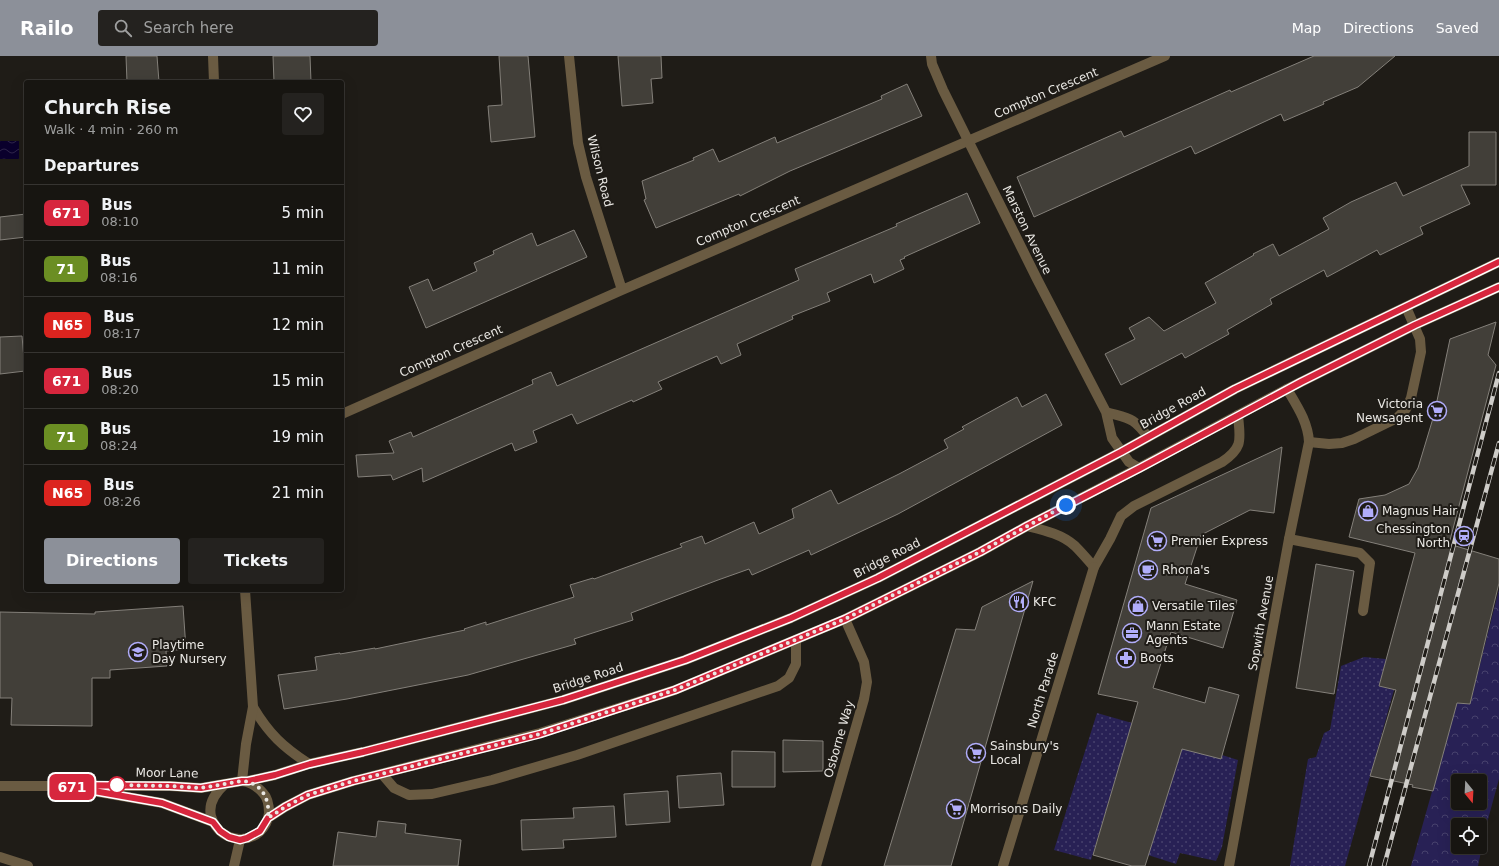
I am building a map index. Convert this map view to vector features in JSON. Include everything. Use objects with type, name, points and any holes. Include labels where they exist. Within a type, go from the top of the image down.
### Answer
[{"type":"street","points":[[213,56],[214,80]]},
{"type":"street","name":"Wilson Road","points":[[569,56],[578,143],[584,170],[622,290]]},
{"type":"street","name":"Marston Avenue","points":[[931,56],[932,64],[943,90],[1037,279],[1106,412],[1112,438],[1129,462],[1140,468]]},
{"type":"street","name":"Compton Crescent","points":[[344,413],[622,290],[1165,56]]},
{"type":"street","name":"Bridge Road","points":[[245,781],[275,775],[310,764],[363,752],[563,700],[685,660],[791,618],[878,578],[1121,452],[1235,389],[1499,262]]},
{"type":"street","points":[[268,818],[269,807],[266,796],[258,787],[245,781],[226,784],[217,791],[212,801],[210,812],[213,822],[224,834],[240,840],[254,836],[260,831],[268,818],[308,795],[353,781],[540,734],[668,692],[845,619],[980,552],[1238,415],[1415,325],[1499,287]]},
{"type":"street","points":[[1309,442],[1329,444],[1342,443],[1354,439],[1397,418],[1406,409],[1411,398],[1421,352],[1420,339],[1406,307]]},
{"type":"street","name":"Sopwith Avenue","points":[[1229,866],[1289,538],[1309,442],[1308,430],[1305,421],[1287,390]]},
{"type":"street","points":[[1106,412],[1132,419],[1139,424],[1148,437]]},
{"type":"street","name":"North Parade","points":[[1003,866],[1094,566],[1110,539],[1121,516],[1134,506],[1232,456],[1238,447],[1240,438],[1238,415]]},
{"type":"street","points":[[1027,526],[1048,531],[1062,537],[1074,545],[1094,566]]},
{"type":"street","points":[[1289,538],[1360,553],[1370,563],[1363,611]]},
{"type":"street","points":[[245,592],[253,707],[246,744],[245,781]]},
{"type":"street","name":"Osborne Way","points":[[816,866],[864,699],[867,682],[864,662],[845,619]]},
{"type":"street","points":[[382,774],[394,788],[409,795],[432,794],[492,780],[577,755],[778,686],[789,678],[796,664],[796,640]]},
{"type":"street","points":[[253,707],[264,726],[277,740],[291,752],[310,764]]},
{"type":"street","name":"Moor Lane","points":[[0,786],[170,786],[201,788],[226,784]]},
{"type":"street","name":"Moor Lane","points":[[60,785],[162,803],[213,822]]},
{"type":"street","points":[[234,866],[240,840]]},
{"type":"street","points":[[0,857],[28,866]]},
{"type":"green space","points":[[1499,589],[1499,779],[1487,823],[1487,818],[1451,818],[1451,854],[1481,854],[1478,866],[1411,866],[1457,703],[1470,704]]},
{"type":"green space","points":[[1364,657],[1386,659],[1379,686],[1394,690],[1345,866],[1290,866],[1308,759],[1316,757],[1324,733],[1330,730],[1341,666]]},
{"type":"green space","points":[[1097,713],[1132,723],[1091,860],[1054,850]]},
{"type":"green space","points":[[1164,731],[1238,760],[1222,847],[1216,861],[1180,853],[1176,864],[1148,855]]},
{"type":"water","points":[[0,141],[19,141],[19,159],[0,159]]},
{"type":"building","points":[[126,56],[157,56],[159,80],[127,80]]},
{"type":"building","points":[[273,56],[310,56],[311,80],[274,80]]},
{"type":"building","points":[[499,56],[528,56],[535,137],[491,142],[488,106],[502,105]]},
{"type":"building","points":[[618,56],[661,56],[662,78],[651,79],[653,103],[622,106]]},
{"type":"building","points":[[1314,56],[1395,56],[1358,87],[1323,102],[1324,104],[1284,121],[1281,114],[1195,154],[1191,146],[1034,217],[1017,177],[1121,131],[1124,137],[1230,90],[1231,92]]},
{"type":"building","points":[[907,84],[922,116],[790,171],[740,196],[739,194],[656,228],[644,200],[646,199],[642,181],[694,160],[693,158],[713,149],[719,162],[775,137],[777,143],[882,99],[881,96]]},
{"type":"building","points":[[1469,132],[1496,132],[1496,185],[1461,185],[1470,204],[1420,227],[1423,234],[1380,255],[1377,250],[1327,277],[1324,270],[1270,299],[1272,304],[1227,330],[1229,334],[1185,358],[1182,353],[1121,385],[1105,354],[1135,339],[1129,328],[1149,317],[1164,331],[1216,303],[1205,283],[1254,255],[1253,254],[1273,244],[1279,256],[1329,229],[1323,218],[1351,202],[1396,182],[1403,196],[1469,166]]},
{"type":"building","points":[[967,193],[980,223],[904,257],[905,258],[900,260],[904,269],[874,283],[871,274],[827,293],[830,301],[792,316],[793,319],[737,344],[741,355],[721,364],[717,356],[658,382],[662,389],[633,402],[632,400],[577,424],[572,414],[533,431],[537,442],[515,451],[512,443],[423,482],[422,468],[393,480],[391,475],[358,477],[356,455],[394,453],[389,441],[411,432],[413,437],[533,384],[532,380],[551,372],[557,386],[799,280],[795,269],[897,226],[896,224]]},
{"type":"building","points":[[24,214],[24,237],[0,240],[0,217]]},
{"type":"building","points":[[574,230],[587,257],[426,328],[409,287],[428,279],[433,291],[477,271],[474,263],[494,254],[493,251],[532,233],[537,246]]},
{"type":"building","points":[[1496,322],[1488,355],[1496,365],[1449,544],[1499,559],[1499,583],[1470,704],[1457,703],[1433,791],[1412,787],[1413,785],[1370,776],[1396,690],[1379,686],[1415,553],[1349,537],[1359,499],[1385,495],[1409,484],[1418,468],[1434,415],[1450,339]]},
{"type":"building","points":[[22,336],[24,371],[0,374],[0,337]]},
{"type":"building","points":[[1046,394],[1062,425],[898,514],[811,555],[809,550],[752,575],[749,569],[718,580],[631,613],[633,620],[574,639],[576,644],[468,675],[347,699],[284,709],[278,675],[317,670],[315,657],[375,649],[465,630],[464,629],[486,622],[486,625],[574,597],[570,585],[593,578],[594,579],[682,547],[680,544],[702,536],[705,544],[754,522],[759,534],[794,518],[792,509],[831,490],[838,504],[948,448],[944,440],[964,429],[962,427],[1017,397],[1022,407]]},
{"type":"building","points":[[1282,447],[1274,513],[1250,510],[1201,535],[1185,584],[1237,600],[1223,648],[1171,632],[1153,688],[1205,703],[1209,687],[1239,695],[1221,759],[1182,749],[1145,866],[1132,866],[1093,855],[1138,702],[1098,694],[1151,508]]},
{"type":"building","points":[[1316,564],[1354,571],[1334,694],[1296,688]]},
{"type":"building","points":[[1033,581],[951,866],[884,866],[956,629],[975,630],[982,607]]},
{"type":"building","points":[[183,606],[186,649],[166,651],[167,666],[110,670],[110,678],[92,678],[92,726],[11,725],[12,698],[0,698],[0,612],[95,614],[95,612]]},
{"type":"building","points":[[783,740],[823,741],[823,771],[783,772]]},
{"type":"building","points":[[732,751],[775,752],[775,787],[732,787]]},
{"type":"building","points":[[721,773],[724,805],[679,808],[677,776]]},
{"type":"building","points":[[668,791],[670,822],[626,825],[624,794]]},
{"type":"building","points":[[614,806],[616,837],[563,840],[564,848],[522,850],[521,820],[574,818],[573,808]]},
{"type":"building","points":[[378,821],[406,824],[405,833],[461,840],[458,866],[333,866],[338,832],[376,837]]},
{"type":"railway","points":[[1369,866],[1499,373]]},
{"type":"railway","points":[[1384,866],[1499,443]]},
{"type":"bus line","name":"671","points":[[1499,262],[1235,389],[1121,452],[878,578],[791,618],[685,660],[563,700],[248,781],[201,788],[170,786],[60,785],[162,803],[213,822],[220,831],[229,837],[240,840],[254,836],[265,825],[268,818],[308,795],[353,781],[540,734],[675,690],[845,619],[980,552],[1301,382],[1415,325],[1499,287]]},
{"type":"place","name":"Victoria Newsagent","points":[[1437,411]]},
{"type":"place","name":"Magnus Hair","points":[[1368,511]]},
{"type":"place","name":"Chessington North","points":[[1464,536]]},
{"type":"place","name":"Premier Express","points":[[1157,541]]},
{"type":"place","name":"Rhona's","points":[[1148,570]]},
{"type":"place","name":"KFC","points":[[1019,602]]},
{"type":"place","name":"Versatile Tiles","points":[[1138,606]]},
{"type":"place","name":"Mann Estate Agents","points":[[1132,633]]},
{"type":"place","name":"Playtime Day Nursery","points":[[138,652]]},
{"type":"place","name":"Boots","points":[[1126,658]]},
{"type":"place","name":"Sainsbury's Local","points":[[976,753]]},
{"type":"place","name":"Morrisons Daily","points":[[956,809]]},
{"type":"route","points":[[117,785],[201,788],[248,781],[258,787],[266,796],[269,807],[268,818],[308,795],[353,781],[540,734],[675,690],[845,619],[980,552],[1066,505]]}]
